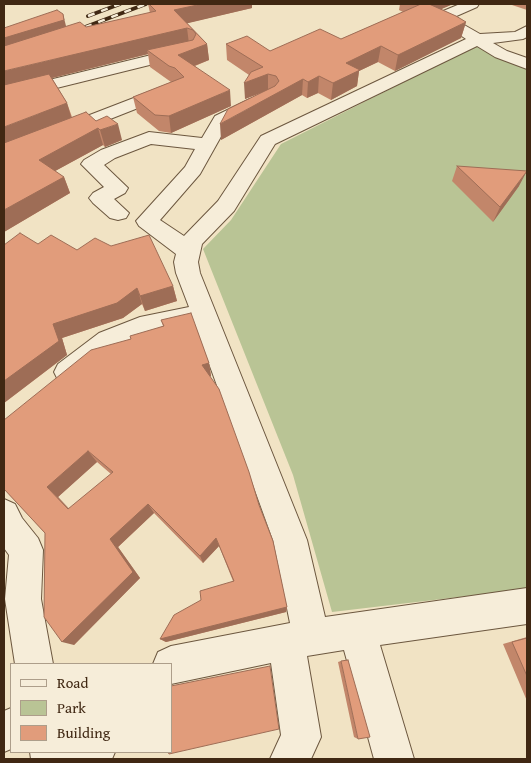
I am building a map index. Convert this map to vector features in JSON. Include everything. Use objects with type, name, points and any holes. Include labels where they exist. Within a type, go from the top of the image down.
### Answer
[{"type":"street","points":[[472,4],[441,17],[479,39],[500,54],[527,64]]},
{"type":"street","points":[[290,759],[301,736],[298,639],[290,540],[188,273],[186,262],[188,251],[192,241],[226,206],[268,140],[479,39],[518,36],[527,31]]},
{"type":"street","points":[[4,96],[188,51]]},
{"type":"street","points":[[4,155],[170,89]]},
{"type":"street","points":[[188,251],[147,221],[192,170],[221,120],[268,97]]},
{"type":"street","points":[[118,213],[100,198],[118,188],[91,164],[108,154],[150,138],[207,144]]},
{"type":"street","points":[[48,387],[108,340],[140,328],[204,314]]},
{"type":"street","points":[[4,515],[10,530],[26,550],[23,599],[34,663]]},
{"type":"street","points":[[172,664],[298,639],[527,606]]},
{"type":"street","points":[[357,630],[394,759]]},
{"type":"street","points":[[82,759],[93,753]]},
{"type":"green space","points":[[475,46],[527,67],[527,589],[332,612],[293,475],[203,249],[231,220],[281,144]]},
{"type":"building","points":[[150,4],[202,4],[174,10],[207,44],[178,55],[230,90],[169,116],[155,115],[133,97],[184,77],[175,68],[169,66],[147,50],[193,40],[196,34],[193,30],[187,28],[4,71],[4,46],[80,22],[86,27],[156,11]]},
{"type":"building","points":[[421,4],[429,4],[466,22],[398,55],[381,46],[346,63],[360,70],[333,83],[319,76],[308,82],[303,79],[220,124],[228,109],[275,86],[279,81],[276,76],[268,74],[244,83],[251,72],[263,67],[226,44],[247,36],[270,51],[320,29],[341,39]]},
{"type":"building","points":[[57,10],[63,14],[64,20],[4,38],[4,28]]},
{"type":"building","points":[[49,74],[67,103],[4,127],[4,85]]},
{"type":"building","points":[[86,112],[96,121],[107,116],[118,124],[100,130],[98,128],[39,160],[64,177],[4,210],[4,143]]},
{"type":"building","points":[[457,166],[527,171],[500,207]]},
{"type":"building","points":[[20,233],[38,244],[51,235],[77,250],[95,238],[111,246],[149,235],[173,286],[140,296],[137,288],[117,303],[53,324],[59,341],[4,381],[4,245]]},
{"type":"building","points":[[191,313],[209,363],[202,365],[219,389],[273,541],[287,607],[160,639],[174,615],[201,600],[200,591],[234,581],[216,538],[200,556],[148,504],[110,539],[133,572],[62,642],[44,617],[45,533],[4,489],[4,420],[91,350],[131,339],[130,336],[164,326],[161,320]],"holes":[[[88,451],[113,472],[68,509],[47,487]]]},
{"type":"building","points":[[527,638],[527,676],[512,642]]},
{"type":"building","points":[[348,660],[370,737],[358,739],[341,661]]},
{"type":"building","points":[[270,666],[279,729],[169,754],[172,753],[172,686]]},
{"type":"railway","points":[[88,16],[120,4]]},
{"type":"railway","points":[[72,32],[146,4]]}]
